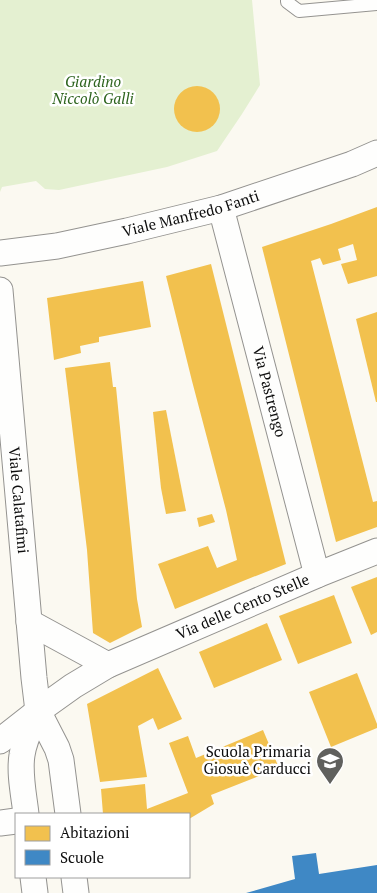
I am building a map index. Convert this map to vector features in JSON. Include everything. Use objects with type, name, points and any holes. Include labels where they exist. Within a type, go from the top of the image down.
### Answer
[{"type":"street","name":"Viale Manfredo Fanti","points":[[0,253],[57,246],[221,208],[334,170],[377,153]]},
{"type":"street","name":"Via Pastrengo","points":[[221,208],[317,575]]},
{"type":"street","name":"Viale Calatafimi","points":[[0,290],[38,711],[58,751],[68,813]]},
{"type":"street","name":"Via delle Cento Stelle","points":[[0,741],[73,686],[108,665],[377,551]]},
{"type":"street","points":[[29,622],[108,665]]},
{"type":"street","points":[[26,813],[21,772],[22,756],[24,743],[38,711]]},
{"type":"street","points":[[0,824],[15,821]]},
{"type":"street","points":[[33,878],[35,893]]},
{"type":"street","points":[[74,878],[76,893]]},
{"type":"lane","points":[[287,0],[287,2],[300,11],[377,4]]},
{"type":"green space","name":"Giardino Niccolò Galli","points":[[0,0],[252,0],[260,85],[217,151],[167,167],[59,190],[45,189],[36,181],[2,187],[0,192]]},
{"type":"building: Abitazioni","points":[[197,86],[210,90],[216,96],[220,109],[216,122],[210,128],[197,132],[184,128],[178,122],[174,109],[178,96],[184,90]]},
{"type":"building: Abitazioni","points":[[377,207],[377,276],[348,284],[341,264],[357,260],[353,244],[338,249],[341,260],[323,265],[320,258],[311,261],[373,502],[377,501],[377,527],[336,542],[262,247]]},
{"type":"building: Abitazioni","points":[[211,264],[286,564],[175,609],[158,564],[208,546],[217,568],[237,560],[166,276]]},
{"type":"building: Abitazioni","points":[[143,281],[151,327],[99,337],[99,342],[80,346],[81,353],[54,360],[47,298]]},
{"type":"building: Abitazioni","points":[[377,312],[377,402],[376,402],[356,319]]},
{"type":"building: Abitazioni","points":[[110,362],[113,387],[116,387],[137,599],[142,627],[110,643],[93,633],[87,550],[65,368]]},
{"type":"building: Abitazioni","points":[[166,410],[186,511],[166,514],[161,488],[153,412]]},
{"type":"building: Abitazioni","points":[[212,514],[215,522],[199,527],[197,518]]},
{"type":"building: Abitazioni","points":[[377,577],[377,632],[371,635],[351,587]]},
{"type":"building: Abitazioni","points":[[334,595],[352,643],[298,664],[279,616]]},
{"type":"building: Abitazioni","points":[[267,623],[282,660],[214,688],[199,652]]},
{"type":"building: Abitazioni","points":[[158,668],[182,719],[158,730],[153,718],[138,726],[147,777],[100,782],[87,704]]},
{"type":"building: Abitazioni","points":[[357,673],[377,728],[331,747],[309,692]]},
{"type":"building: Abitazioni","points":[[263,730],[279,768],[211,795],[214,804],[190,818],[190,813],[103,813],[101,789],[145,784],[147,809],[188,793],[169,743],[188,736],[196,758]]},
{"type":"building: Scuole","points":[[316,853],[319,874],[377,865],[377,893],[246,893],[295,879],[292,856]]},
{"type":"place","name":"Scuola Primaria Giosuè Carducci","points":[[330,785]]}]
